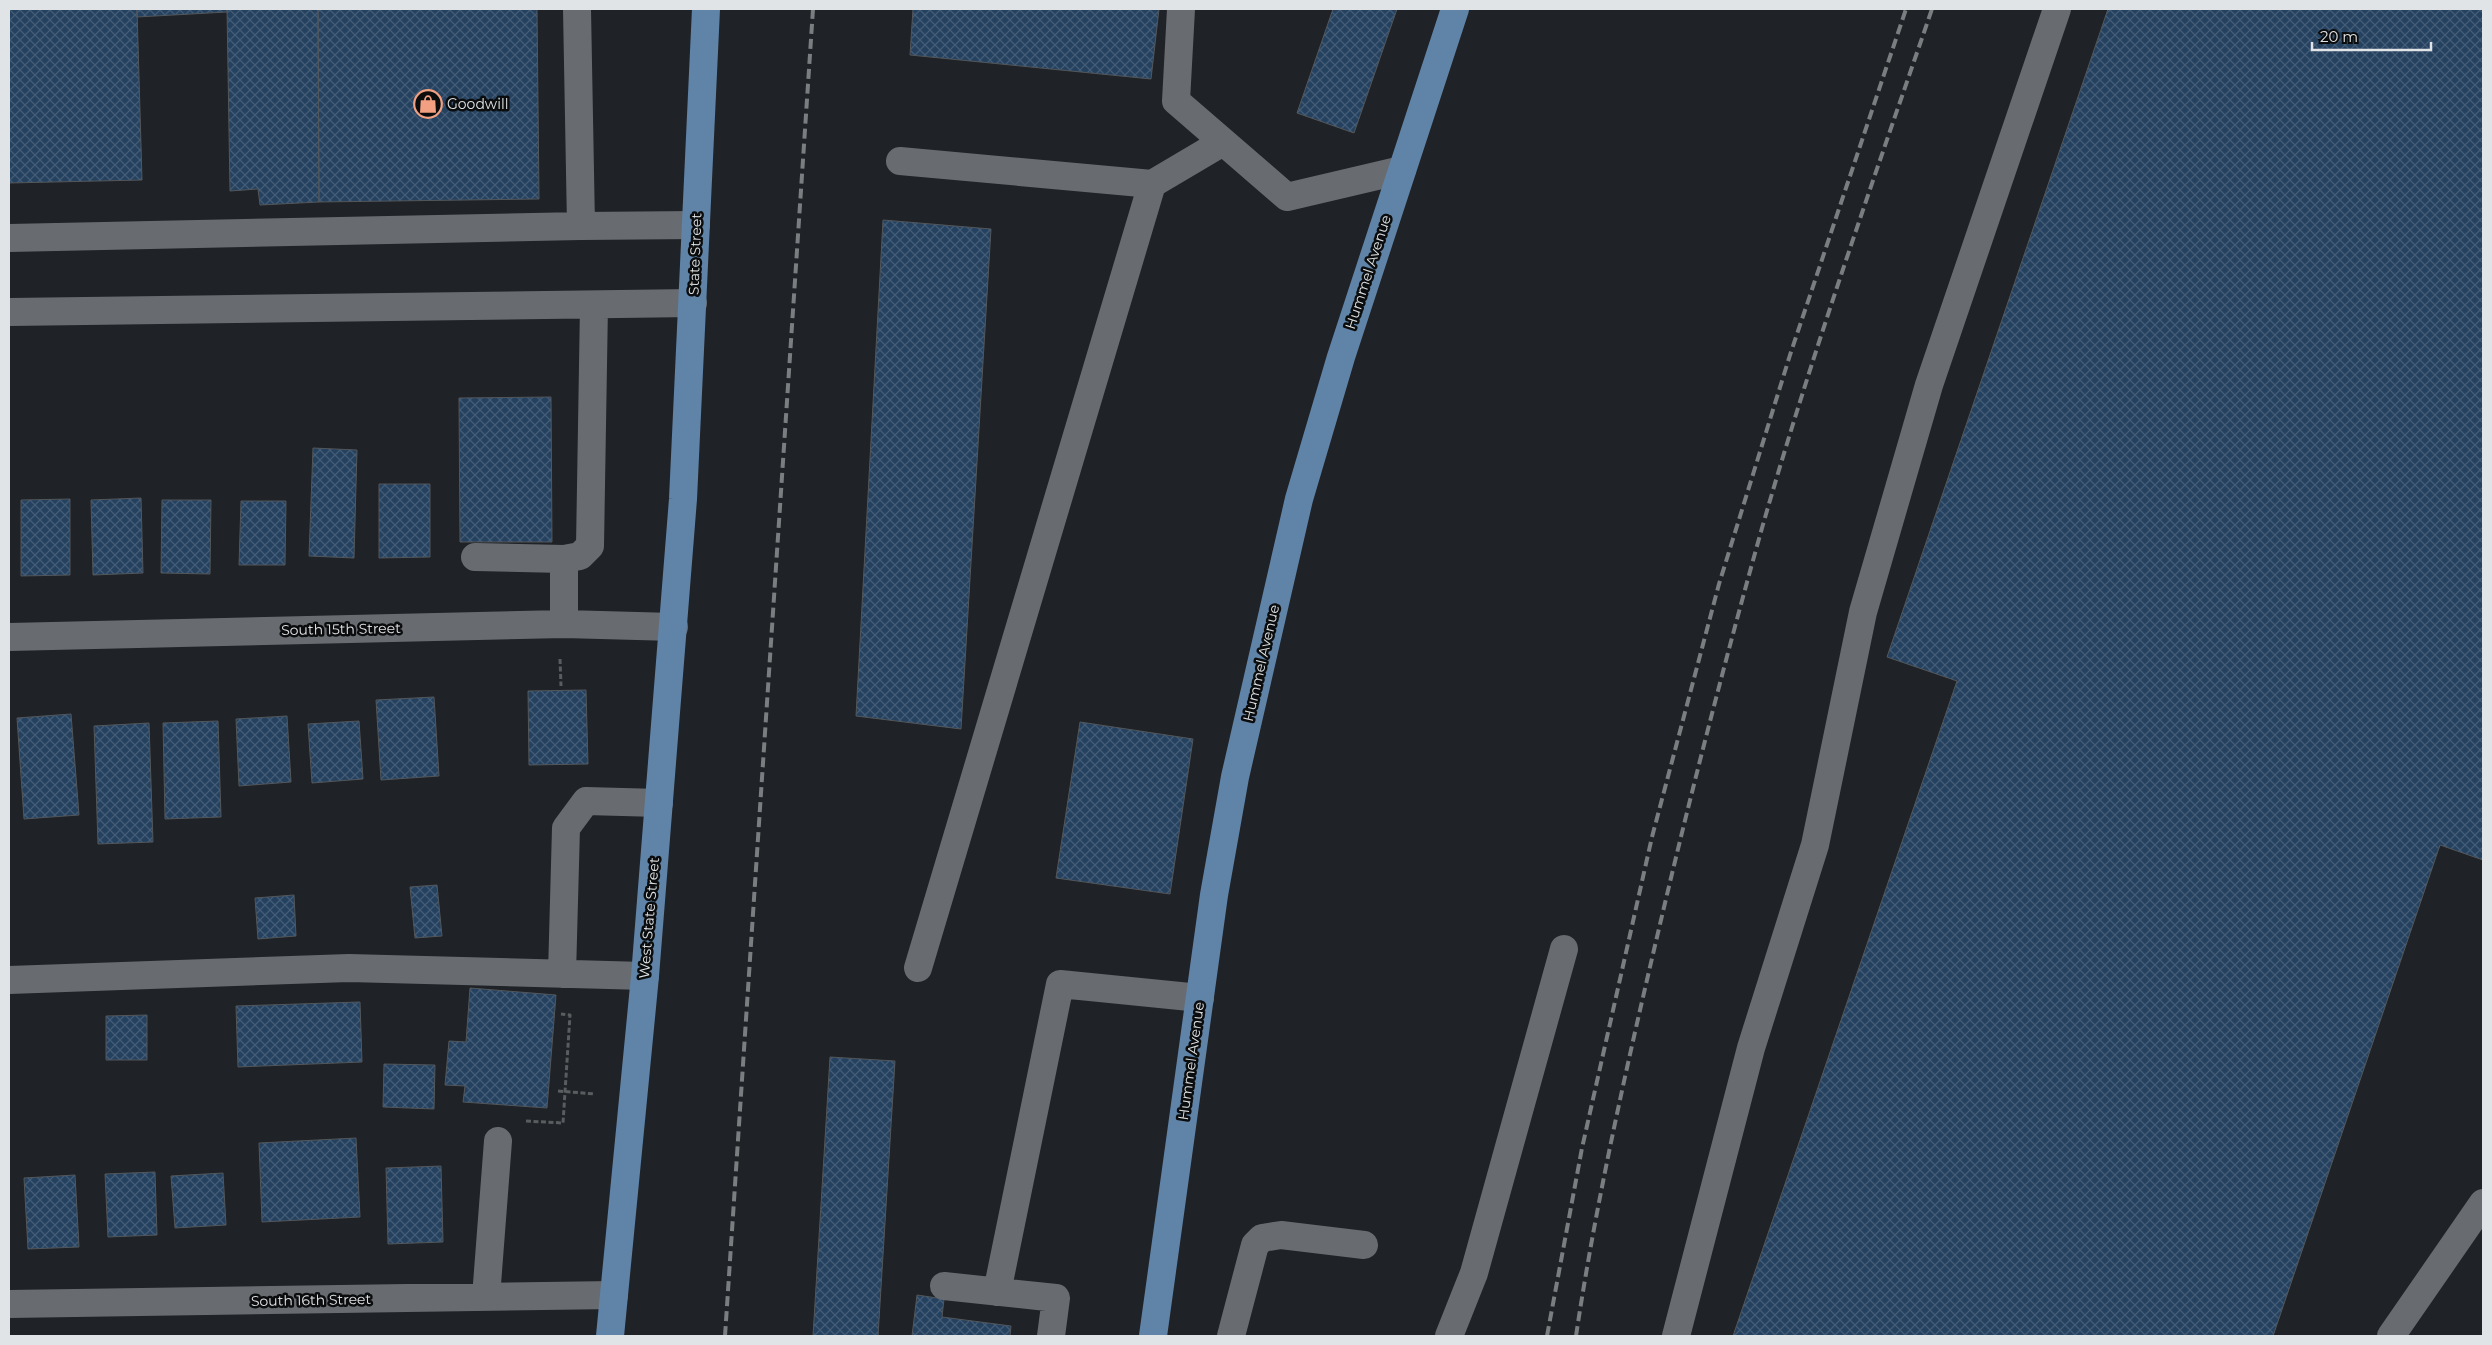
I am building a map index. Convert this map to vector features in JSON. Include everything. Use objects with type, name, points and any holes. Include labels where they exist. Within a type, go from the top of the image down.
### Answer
[{"type":"main road","name":"State Street","points":[[683,499],[706,9]]},
{"type":"main road","name":"Hummel Avenue","points":[[1154,1336],[1214,895],[1235,777],[1299,499],[1340,357],[1455,9]]},
{"type":"main road","name":"West State Street","points":[[610,1336],[644,976],[683,499]]},
{"type":"street","points":[[577,9],[580,226]]},
{"type":"street","points":[[1181,9],[1176,101],[1287,197],[1402,170]]},
{"type":"street","points":[[1676,1336],[1751,1048],[1815,844],[1863,612],[1929,385],[2057,9]]},
{"type":"street","points":[[900,161],[1152,184],[1223,142]]},
{"type":"street","points":[[918,968],[1152,184]]},
{"type":"street","points":[[9,238],[696,225]]},
{"type":"street","points":[[9,312],[693,303]]},
{"type":"street","points":[[476,557],[564,558],[580,556],[590,546],[594,305]]},
{"type":"street","points":[[564,558],[564,624]]},
{"type":"street","name":"South 15th Street","points":[[9,637],[564,624],[674,627]]},
{"type":"street","points":[[562,974],[566,828],[586,801],[659,802]]},
{"type":"street","points":[[1449,1336],[1474,1273],[1564,949]]},
{"type":"street","points":[[9,980],[349,968],[644,976]]},
{"type":"street","points":[[997,1292],[1060,984],[1200,998]]},
{"type":"street","points":[[486,1297],[498,1141]]},
{"type":"street","points":[[2391,1336],[2483,1203]]},
{"type":"street","points":[[1231,1336],[1256,1245],[1262,1238],[1281,1235],[1364,1246]]},
{"type":"street","points":[[944,1286],[1056,1298],[1051,1336]]},
{"type":"street","name":"South 16th Street","points":[[9,1304],[614,1295]]},
{"type":"path","points":[[560,656],[561,686]]},
{"type":"path","points":[[517,1120],[563,1123],[570,1015],[561,1014]]},
{"type":"path","points":[[558,1091],[596,1094]]},
{"type":"building","points":[[9,9],[137,9],[142,180],[9,183]]},
{"type":"building","points":[[137,9],[227,9],[227,12],[137,17]]},
{"type":"building","points":[[227,9],[318,9],[319,202],[260,205],[258,189],[230,191]]},
{"type":"building","name":"Goodwill","points":[[318,9],[537,9],[539,199],[319,202]]},
{"type":"building","points":[[913,9],[1159,9],[1151,79],[910,55]]},
{"type":"building","points":[[1333,9],[1397,9],[1354,133],[1297,113]]},
{"type":"building","points":[[2108,9],[2483,9],[2483,860],[2440,845],[2273,1336],[1733,1336],[1957,681],[1887,657]]},
{"type":"building","points":[[883,220],[991,229],[961,729],[856,716]]},
{"type":"building","points":[[551,397],[552,542],[460,542],[459,398]]},
{"type":"building","points":[[313,448],[357,450],[354,558],[309,556]]},
{"type":"building","points":[[379,484],[430,484],[430,557],[379,558]]},
{"type":"building","points":[[141,498],[143,573],[93,575],[91,500]]},
{"type":"building","points":[[70,499],[70,575],[21,576],[21,500]]},
{"type":"building","points":[[162,500],[211,500],[210,574],[161,573]]},
{"type":"building","points":[[241,501],[286,501],[285,565],[239,565]]},
{"type":"building","points":[[586,690],[588,764],[529,765],[528,691]]},
{"type":"building","points":[[434,697],[439,776],[381,780],[376,700]]},
{"type":"building","points":[[71,714],[79,815],[24,819],[17,718]]},
{"type":"building","points":[[287,716],[291,782],[239,786],[236,719]]},
{"type":"building","points":[[218,721],[221,817],[165,819],[163,723]]},
{"type":"building","points":[[359,721],[363,779],[312,783],[308,724]]},
{"type":"building","points":[[1080,722],[1193,739],[1170,894],[1056,878]]},
{"type":"building","points":[[149,723],[153,842],[98,844],[94,726]]},
{"type":"building","points":[[437,885],[442,936],[415,938],[410,887]]},
{"type":"building","points":[[294,895],[296,936],[258,939],[255,898]]},
{"type":"building","points":[[470,988],[556,995],[547,1108],[463,1102],[465,1086],[445,1085],[449,1041],[466,1042]]},
{"type":"building","points":[[360,1002],[362,1062],[238,1067],[236,1006]]},
{"type":"building","points":[[147,1015],[147,1060],[106,1060],[106,1016]]},
{"type":"building","points":[[830,1057],[895,1061],[878,1336],[813,1336]]},
{"type":"building","points":[[384,1064],[435,1065],[434,1109],[383,1107]]},
{"type":"building","points":[[356,1138],[360,1217],[262,1222],[259,1143]]},
{"type":"building","points":[[441,1166],[443,1242],[388,1244],[386,1168]]},
{"type":"building","points":[[155,1172],[157,1235],[108,1237],[105,1174]]},
{"type":"building","points":[[223,1173],[226,1225],[175,1228],[171,1176]]},
{"type":"building","points":[[75,1175],[79,1247],[28,1249],[24,1178]]},
{"type":"building","points":[[917,1295],[944,1299],[942,1317],[1011,1326],[1010,1336],[912,1336]]},
{"type":"railway","points":[[725,1336],[813,9]]},
{"type":"railway","points":[[1547,1336],[1582,1148],[1652,837],[1719,584],[1790,355],[1906,9]]},
{"type":"railway","points":[[1576,1336],[1602,1186],[1634,1036],[1707,732],[1734,630],[1801,397],[1932,9]]},
{"type":"place","name":"Goodwill","points":[[428,104]]}]
